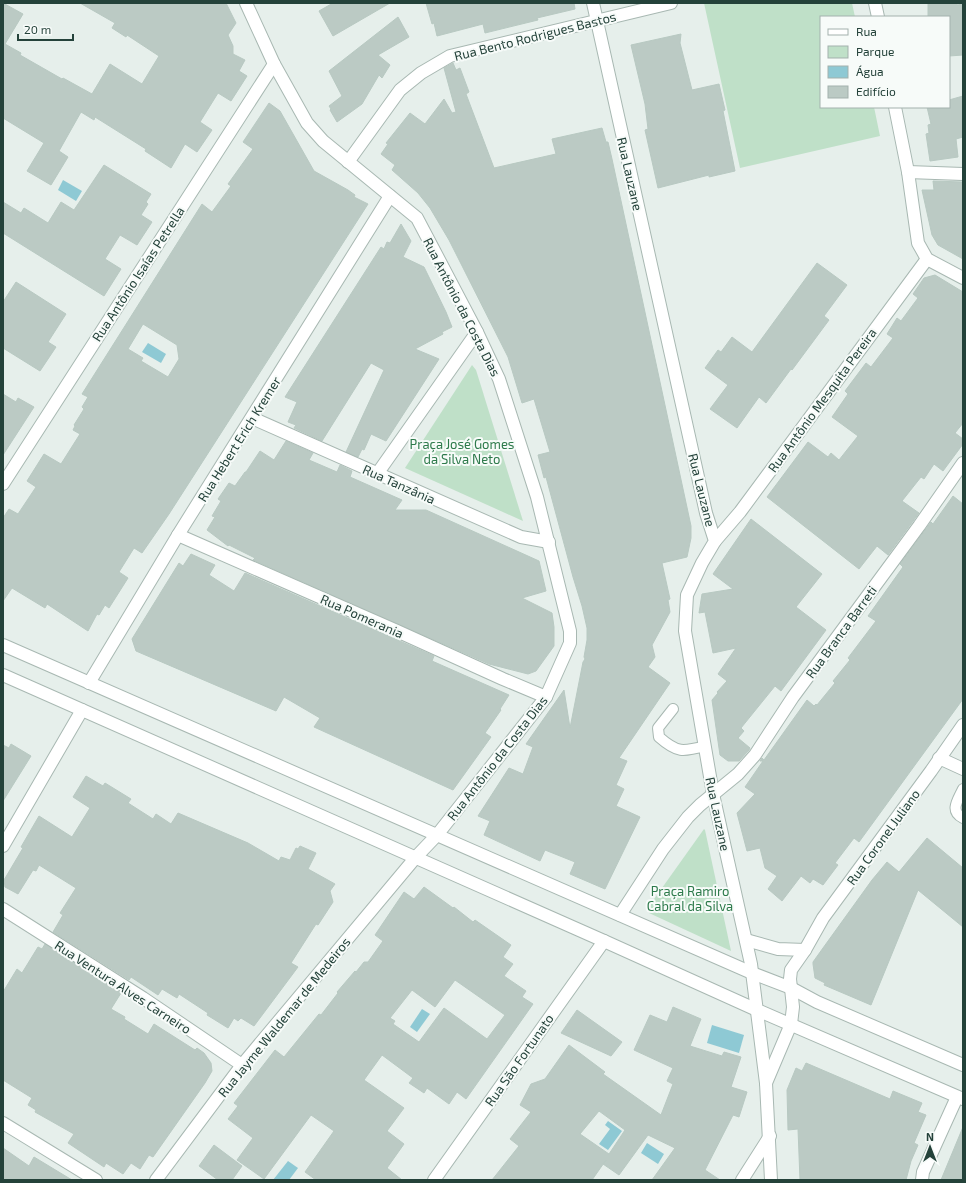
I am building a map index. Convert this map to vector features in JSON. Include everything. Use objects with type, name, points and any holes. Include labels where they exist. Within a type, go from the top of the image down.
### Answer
[{"type":"street","name":"Rua Antônio da Costa Dias","points":[[246,3],[274,64],[307,123],[322,141],[417,218],[477,332],[499,379],[537,497],[570,631],[570,643],[546,697],[437,835],[416,858]]},
{"type":"street","name":"Rua Lauzane","points":[[593,3],[706,513],[715,541],[702,563],[687,595],[685,632],[714,794],[752,973],[766,1083],[770,1136],[771,1180]]},
{"type":"street","name":"Rua Bento Rodrigues Bastos","points":[[348,162],[400,90],[421,73],[450,56],[671,3]]},
{"type":"street","points":[[876,3],[878,16]]},
{"type":"street","name":"Rua Antônio Isaías Petrella","points":[[3,484],[274,64]]},
{"type":"street","points":[[895,108],[908,172],[918,243],[927,259],[963,278]]},
{"type":"street","points":[[908,172],[963,174]]},
{"type":"street","name":"Rua Hebert Erich Kremer","points":[[89,682],[178,535],[390,196]]},
{"type":"street","name":"Rua Antônio Mesquita Pereira","points":[[715,541],[740,512],[927,259]]},
{"type":"street","points":[[377,474],[477,332]]},
{"type":"street","name":"Rua Tanzânia","points":[[252,418],[520,537],[549,542]]},
{"type":"street","name":"Rua Branca Barreti","points":[[620,915],[663,849],[688,817],[738,774],[755,755],[793,697],[919,526],[963,463]]},
{"type":"street","name":"Rua Pomerania","points":[[178,535],[546,697]]},
{"type":"street","points":[[3,645],[752,973],[792,988],[817,1002],[963,1065]]},
{"type":"street","points":[[3,675],[757,1010],[960,1098],[923,1172],[922,1180]]},
{"type":"street","points":[[3,846],[82,710]]},
{"type":"street","name":"Rua Coronel Juliano","points":[[792,1024],[793,1007],[790,980],[791,970],[805,950],[823,918],[963,726]]},
{"type":"street","points":[[939,758],[963,769]]},
{"type":"street","name":"Rua Jayme Waldemar de Medeiros","points":[[156,1180],[242,1065],[416,858]]},
{"type":"street","name":"Rua Ventura Alves Carneiro","points":[[3,909],[143,998],[242,1065]]},
{"type":"street","points":[[746,940],[778,949],[805,950]]},
{"type":"street","name":"Rua São Fortunato","points":[[434,1180],[604,941]]},
{"type":"street","points":[[766,1083],[792,1024]]},
{"type":"street","points":[[3,1124],[96,1180]]},
{"type":"street","points":[[742,1180],[770,1136]]},
{"type":"lane","points":[[674,708],[658,728],[659,737],[676,750],[689,750],[705,746]]},
{"type":"lane","points":[[963,789],[954,807],[959,816],[963,818]]},
{"type":"green space","points":[[704,3],[852,3],[855,16],[820,16],[820,108],[874,108],[880,136],[740,168]]},
{"type":"green space","name":"Praça José Gomes da Silva Neto","points":[[472,365],[476,370],[523,521],[405,468]]},
{"type":"green space","name":"Praça Ramiro Cabral da Silva","points":[[704,829],[731,951],[649,913],[647,909]]},
{"type":"water","points":[[63,180],[82,191],[76,201],[58,190]]},
{"type":"water","points":[[148,343],[166,354],[161,363],[142,352]]},
{"type":"water","points":[[422,1009],[430,1014],[417,1032],[410,1027]]},
{"type":"water","points":[[712,1025],[744,1035],[739,1053],[707,1043]]},
{"type":"water","points":[[608,1121],[622,1131],[608,1150],[599,1144],[610,1129],[605,1125]]},
{"type":"water","points":[[647,1143],[664,1154],[658,1164],[641,1153]]},
{"type":"water","points":[[288,1161],[298,1168],[289,1180],[273,1180]]},
{"type":"building","points":[[3,3],[23,14],[5,44],[21,53],[20,55],[92,94],[110,64],[142,84],[159,56],[127,35],[126,37],[112,28],[115,23],[80,3],[226,3],[236,23],[228,35],[233,46],[233,54],[245,60],[239,71],[247,76],[231,101],[218,93],[200,122],[212,130],[197,152],[185,144],[171,168],[145,151],[146,149],[95,117],[94,120],[81,112],[59,151],[68,157],[51,185],[27,171],[44,143],[3,118]]},
{"type":"building","points":[[333,3],[390,3],[333,36],[319,11]]},
{"type":"building","points":[[426,3],[574,3],[575,9],[485,33],[483,24],[437,36],[434,23],[432,24]]},
{"type":"building","points":[[928,3],[963,4],[963,55],[950,56],[950,16],[928,16]]},
{"type":"building","points":[[398,17],[409,37],[378,55],[390,65],[382,78],[379,75],[362,104],[337,122],[329,106],[342,96],[329,71]]},
{"type":"building","points":[[681,34],[680,43],[692,90],[719,84],[735,171],[709,177],[709,175],[658,188],[645,130],[648,129],[645,104],[631,45]]},
{"type":"building","points":[[453,63],[456,70],[460,68],[469,92],[466,94],[494,168],[556,154],[552,139],[602,128],[606,142],[608,142],[612,159],[691,526],[691,538],[687,557],[662,563],[670,599],[668,600],[670,612],[652,645],[655,657],[648,667],[670,683],[619,758],[627,761],[616,785],[624,789],[616,806],[640,817],[605,889],[570,874],[575,862],[545,850],[540,861],[484,835],[490,821],[478,816],[509,768],[523,774],[533,747],[526,744],[564,690],[570,728],[583,662],[585,659],[587,628],[546,477],[544,478],[538,455],[550,452],[534,399],[522,403],[508,357],[449,240],[430,208],[418,193],[392,170],[395,165],[381,154],[388,144],[386,143],[410,113],[425,124],[444,99],[452,113],[456,112],[444,68]]},
{"type":"building","points":[[963,96],[963,137],[956,139],[958,157],[930,161],[926,134],[929,133],[928,125],[931,124],[927,108],[950,108],[950,100]]},
{"type":"building","points":[[269,103],[280,111],[314,171],[348,190],[355,195],[354,197],[368,204],[169,514],[142,553],[134,548],[119,572],[128,578],[109,608],[105,605],[99,615],[97,614],[88,631],[47,604],[45,608],[12,588],[3,601],[3,518],[9,509],[18,514],[36,487],[27,481],[44,454],[61,464],[80,434],[73,430],[74,425],[84,409],[82,407],[88,397],[82,394],[202,204],[212,212],[231,186],[228,184],[253,149],[243,142]],"holes":[[[143,324],[177,345],[179,359],[168,377],[141,361],[143,358],[128,349]]]},
{"type":"building","points":[[104,165],[151,194],[146,202],[148,204],[141,215],[152,222],[137,245],[120,235],[105,259],[121,269],[104,296],[3,233],[3,202],[21,213],[24,208],[48,223],[61,202],[74,210]]},
{"type":"building","points":[[933,181],[963,182],[963,259],[938,245],[932,235],[922,190],[934,190]]},
{"type":"building","points":[[401,224],[411,241],[403,257],[424,267],[452,327],[442,332],[443,334],[415,349],[439,359],[386,441],[371,434],[364,450],[362,449],[358,457],[346,452],[384,370],[371,363],[322,441],[294,428],[296,425],[288,422],[297,402],[285,397],[381,247],[384,249],[387,242],[390,243]]},
{"type":"building","points":[[817,263],[847,285],[824,316],[829,320],[792,370],[791,369],[766,403],[759,397],[737,428],[710,409],[728,385],[705,368],[718,350],[721,352],[732,337],[752,352]]},
{"type":"building","points":[[935,275],[963,292],[963,423],[955,433],[963,439],[963,444],[943,471],[934,464],[924,479],[921,477],[902,501],[919,513],[888,555],[877,546],[859,569],[767,497],[808,442],[828,457],[831,453],[839,460],[858,436],[832,417],[848,394],[845,391],[866,363],[871,367],[893,338],[887,334],[897,318],[901,321],[918,298],[913,294],[924,278]]},
{"type":"building","points":[[16,282],[66,314],[48,342],[56,347],[40,371],[3,348],[3,302]]},
{"type":"building","points":[[3,394],[16,402],[18,398],[34,407],[3,455]]},
{"type":"building","points":[[286,441],[313,453],[309,460],[337,472],[340,465],[352,471],[350,477],[402,500],[395,510],[426,510],[539,561],[546,591],[522,598],[552,613],[554,646],[536,671],[528,674],[489,664],[253,560],[255,558],[229,545],[228,546],[207,530],[215,517],[212,516],[221,501],[218,499],[229,483],[235,486],[260,451],[274,460]]},
{"type":"building","points":[[953,496],[963,504],[963,699],[859,842],[854,838],[835,863],[838,865],[823,885],[813,879],[810,883],[801,876],[782,901],[768,889],[777,876],[765,868],[760,848],[747,851],[737,813],[755,794],[745,787],[763,761],[760,761],[762,758],[764,760],[807,700],[814,706],[816,704],[817,705],[835,683],[833,681],[850,660],[848,658],[876,621],[868,616],[903,567],[900,564],[931,522],[933,524]]},
{"type":"building","points":[[751,519],[822,574],[796,607],[826,630],[781,691],[775,686],[741,728],[744,731],[738,738],[750,748],[749,750],[739,761],[728,761],[720,755],[712,700],[727,681],[718,674],[736,648],[713,653],[705,612],[699,613],[702,594],[733,589],[713,574]]},
{"type":"building","points":[[191,554],[215,565],[209,575],[234,591],[245,573],[434,656],[432,661],[509,695],[500,709],[501,710],[485,733],[491,737],[453,790],[314,727],[320,718],[284,697],[276,711],[136,651],[132,639],[179,563],[183,566]]},
{"type":"building","points":[[11,744],[31,756],[3,801],[3,745],[9,748]]},
{"type":"building","points":[[86,776],[103,786],[105,783],[131,799],[128,803],[153,819],[156,814],[171,824],[178,813],[248,843],[279,861],[281,857],[290,860],[296,848],[298,849],[300,846],[316,853],[308,869],[335,884],[330,891],[333,902],[318,925],[316,924],[291,963],[298,967],[254,1026],[241,1018],[238,1021],[234,1018],[228,1028],[207,1015],[208,1013],[179,994],[177,998],[162,989],[158,995],[131,977],[129,980],[53,932],[63,915],[60,913],[76,888],[39,865],[36,871],[33,870],[18,894],[5,887],[4,880],[23,848],[21,847],[39,816],[72,837],[90,808],[73,797]]},
{"type":"building","points":[[927,838],[963,868],[963,927],[918,890],[871,1005],[824,985],[825,983],[815,978],[813,962],[872,880],[887,862],[899,872]]},
{"type":"building","points":[[424,887],[473,922],[475,920],[511,945],[503,957],[513,964],[504,976],[526,991],[522,997],[533,1004],[466,1099],[457,1092],[449,1104],[427,1088],[424,1093],[409,1083],[413,1078],[382,1055],[364,1080],[404,1108],[387,1131],[404,1144],[387,1168],[402,1180],[316,1180],[305,1172],[334,1131],[311,1115],[264,1179],[237,1160],[253,1138],[228,1119],[238,1106],[234,1103],[275,1050],[284,1057],[319,1014],[321,1015],[338,993],[337,992],[355,971],[356,972],[364,962],[368,962],[383,941],[375,935],[404,892],[414,899]],"holes":[[[455,980],[505,1015],[487,1039],[444,1008],[419,1042],[393,1024],[395,1021],[390,1018],[412,990],[435,1007]]]},
{"type":"building","points":[[45,944],[121,993],[111,1009],[125,1017],[124,1019],[148,1034],[154,1024],[195,1050],[197,1048],[204,1053],[211,1063],[212,1071],[205,1083],[153,1157],[149,1155],[140,1169],[131,1163],[123,1174],[106,1163],[104,1167],[68,1143],[74,1134],[35,1112],[36,1110],[28,1105],[32,1098],[3,1080],[3,992],[17,969],[22,973],[38,947],[42,949]]},
{"type":"building","points":[[673,1007],[701,1019],[690,1046],[722,1056],[724,1052],[741,1057],[731,1087],[747,1092],[739,1117],[733,1115],[705,1170],[720,1180],[652,1180],[675,1148],[648,1135],[619,1175],[603,1164],[592,1180],[492,1180],[519,1146],[510,1139],[531,1112],[520,1105],[531,1084],[545,1079],[569,1045],[605,1072],[603,1074],[661,1115],[673,1084],[667,1081],[673,1068],[634,1050],[650,1015],[667,1022]],"holes":[[[599,1111],[625,1130],[609,1154],[580,1134]]]},
{"type":"building","points":[[577,1010],[622,1042],[611,1056],[561,1033]]},
{"type":"building","points":[[806,1063],[890,1099],[893,1091],[922,1103],[918,1112],[926,1115],[914,1143],[918,1145],[911,1161],[906,1180],[800,1180],[798,1129],[788,1130],[787,1090],[796,1068],[802,1071]]},
{"type":"building","points":[[963,1127],[963,1180],[941,1180]]},
{"type":"building","points":[[214,1145],[242,1166],[232,1180],[218,1180],[199,1166]]},
{"type":"building","points":[[3,1148],[29,1166],[34,1157],[72,1180],[3,1180]]}]
